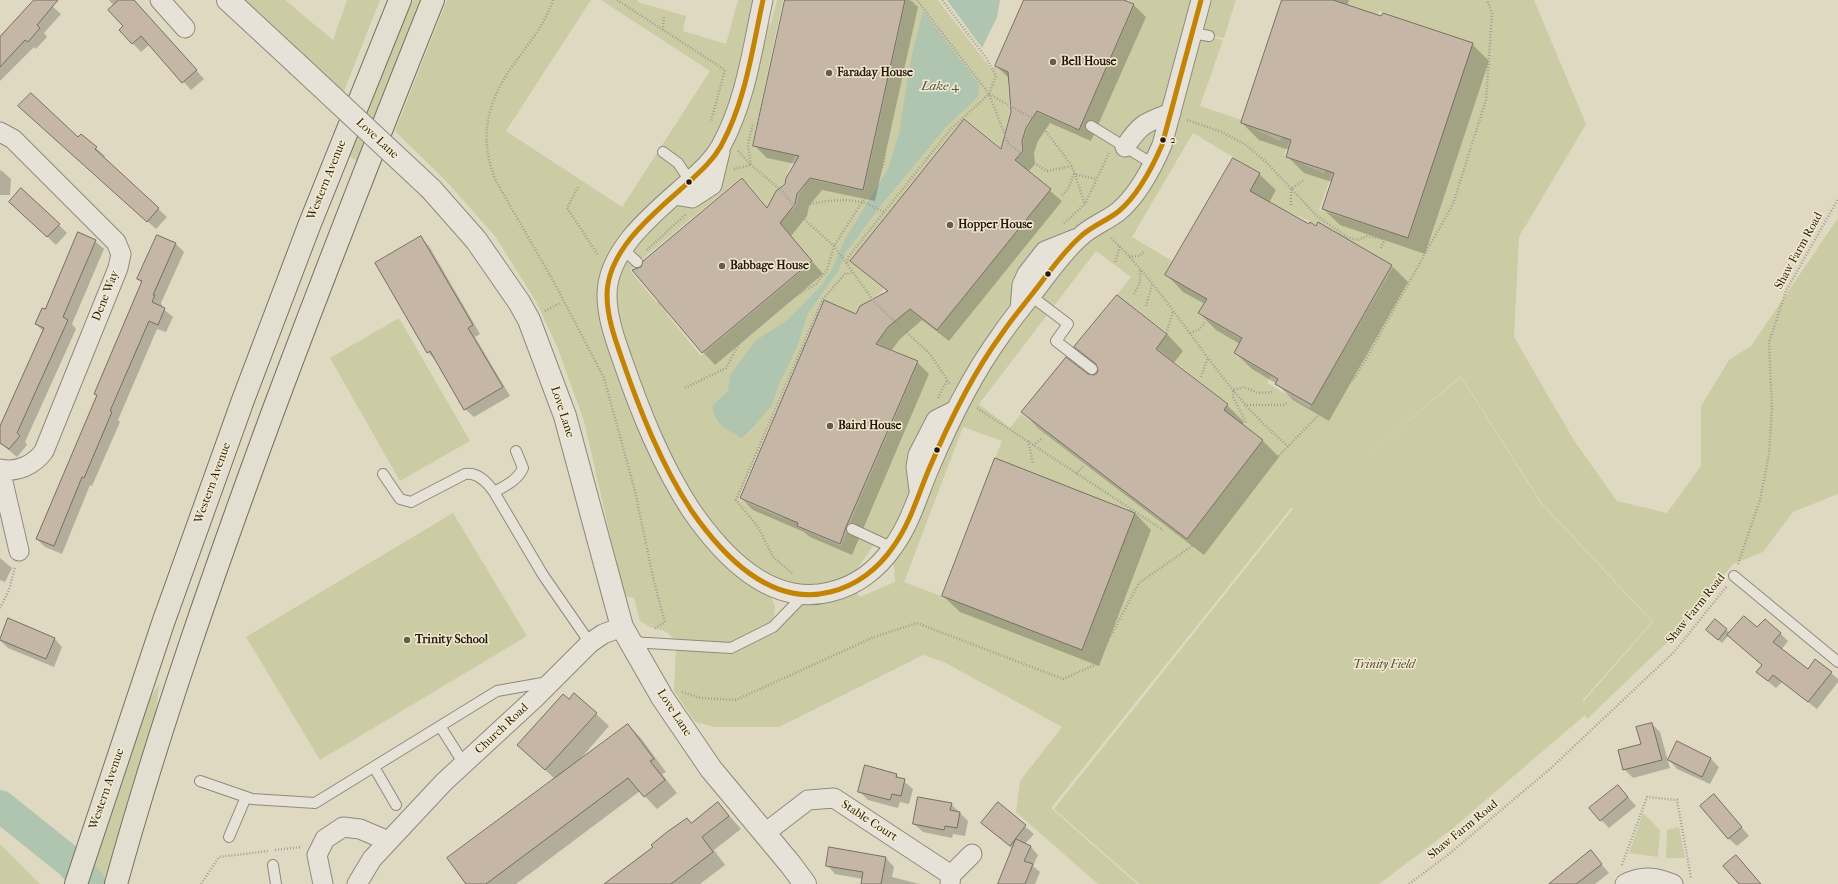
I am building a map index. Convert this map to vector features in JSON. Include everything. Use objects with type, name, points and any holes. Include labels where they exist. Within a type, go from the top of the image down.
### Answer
[{"type":"highway","name":"Western Avenue","points":[[76,884],[162,622],[306,234],[400,0]]},
{"type":"highway","points":[[116,884],[124,852],[190,642],[247,483],[361,178],[433,0]]},
{"type":"street","points":[[160,0],[185,28]]},
{"type":"street","name":"Love Lane","points":[[228,0],[431,189],[476,240],[519,302],[529,320],[566,416],[627,635],[654,682],[711,769],[804,884]]},
{"type":"street","points":[[674,195],[692,198],[712,185],[721,146],[739,105],[750,69],[763,0]]},
{"type":"street","points":[[756,38],[770,22],[776,0]]},
{"type":"street","points":[[721,146],[706,167],[645,222],[630,256],[612,267],[607,294],[611,325],[628,376],[649,430],[677,487],[704,528],[737,563],[763,583],[776,589],[804,595],[821,594],[853,585],[878,565],[914,524],[919,493],[958,405],[986,357],[1057,262],[1080,237],[1121,209],[1153,171],[1162,145],[1178,116],[1201,34],[1201,0]]},
{"type":"street","points":[[1121,145],[1144,124],[1178,116]]},
{"type":"street","name":"Dene Way","points":[[0,132],[13,139],[116,242],[121,254],[118,268],[44,451],[37,460],[28,466],[6,470],[0,469],[19,551]]},
{"type":"street","name":"Church Road","points":[[357,884],[372,859],[444,782],[553,681],[590,643],[603,634],[627,635]]},
{"type":"street","name":"Stable Court","points":[[764,833],[808,800],[834,798],[951,879],[972,854]]},
{"type":"street","points":[[323,884],[317,856],[325,839],[343,827],[360,829],[388,841]]},
{"type":"street","points":[[1623,877],[1658,878],[1673,884]]},
{"type":"lane","points":[[1092,126],[1121,145],[1153,171]]},
{"type":"lane","points":[[663,152],[678,163],[690,181]]},
{"type":"lane","points":[[1025,303],[1068,324],[1056,341],[1092,369]]},
{"type":"lane","points":[[494,492],[512,481],[521,472],[523,468],[516,451]]},
{"type":"lane","points":[[383,474],[400,499],[411,502],[456,478],[471,473],[484,480],[494,492],[543,575],[590,643]]},
{"type":"lane","points":[[852,529],[893,548]]},
{"type":"lane","points":[[1734,576],[1838,662]]},
{"type":"lane","points":[[627,635],[731,648],[773,627],[804,595]]},
{"type":"lane","points":[[200,780],[252,799],[315,803],[497,691],[553,681]]},
{"type":"lane","points":[[440,726],[464,764]]},
{"type":"lane","points":[[374,767],[396,805]]},
{"type":"lane","points":[[229,837],[246,797]]},
{"type":"lane","points":[[273,865],[276,884]]},
{"type":"path","points":[[553,0],[541,26],[501,82],[494,99],[488,118],[486,140],[488,163],[496,181],[555,284],[604,378],[635,491],[654,582],[665,622],[627,635]]},
{"type":"path","points":[[686,388],[726,368],[740,342],[789,300],[816,284],[827,270],[834,246],[862,202],[884,163],[898,69],[906,38],[908,16],[913,0]]},
{"type":"path","points":[[917,0],[985,89],[990,94],[1039,122],[1072,166],[1085,204],[1098,225],[1120,246],[1140,270],[1208,356],[1244,406],[1288,446]]},
{"type":"path","points":[[846,264],[849,256],[950,130],[990,94],[996,76],[987,59],[942,0]]},
{"type":"path","points":[[654,682],[701,698],[736,700],[874,637],[917,623],[1063,679],[1095,665],[1140,583],[1192,546],[1356,375],[1453,204],[1486,100],[1492,13],[1487,0]]},
{"type":"path","points":[[663,30],[664,17]]},
{"type":"path","points":[[990,94],[1008,143],[1031,162],[1047,171],[1072,166]]},
{"type":"path","points":[[1178,116],[1222,132],[1246,145],[1267,163],[1317,216],[1347,237],[1358,240],[1367,236],[1384,239]]},
{"type":"path","points":[[1058,228],[1085,204],[1107,155],[1121,145]]},
{"type":"path","points":[[1074,174],[1096,179]]},
{"type":"path","points":[[1062,195],[1068,189],[1074,174]]},
{"type":"path","points":[[1291,189],[1304,180]]},
{"type":"path","points":[[578,187],[567,208],[579,228],[611,272]]},
{"type":"path","points":[[1291,189],[1292,205]]},
{"type":"path","name":"Shaw Farm Road","points":[[1409,884],[1449,854],[1551,768],[1674,652],[1734,576],[1760,500],[1769,454],[1772,409],[1769,342],[1786,291],[1838,199]]},
{"type":"path","points":[[796,209],[807,204],[824,201],[862,202],[884,212]]},
{"type":"path","points":[[1381,248],[1388,231]]},
{"type":"path","points":[[834,246],[875,303],[930,354],[947,380],[958,405],[1028,441],[1163,530]]},
{"type":"path","points":[[1115,262],[1120,246]]},
{"type":"path","points":[[1129,257],[1139,256],[1144,252]]},
{"type":"path","points":[[1134,294],[1140,282],[1140,270]]},
{"type":"path","points":[[804,595],[800,580],[773,557],[758,527],[736,500],[823,298],[845,274],[852,273]]},
{"type":"path","points":[[1146,306],[1152,285]]},
{"type":"path","points":[[1164,342],[1173,311]]},
{"type":"path","points":[[1190,333],[1200,329],[1205,322]]},
{"type":"path","points":[[1201,377],[1208,356]]},
{"type":"path","points":[[1233,390],[1244,387],[1258,393],[1274,392]]},
{"type":"path","points":[[1233,390],[1233,397],[1246,422]]},
{"type":"path","points":[[1244,406],[1284,405],[1288,402]]},
{"type":"path","points":[[1033,445],[1043,438]]},
{"type":"path","points":[[1028,441],[1033,464]]},
{"type":"path","points":[[1076,473],[1084,466]]},
{"type":"path","points":[[0,608],[9,590],[19,551]]},
{"type":"path","points":[[1623,877],[1647,798],[1677,800],[1692,884]]},
{"type":"path","points":[[201,884],[219,857]]},
{"type":"green space","points":[[236,0],[285,0],[333,40],[347,0],[380,0],[344,91],[301,58]]},
{"type":"green space","points":[[413,0],[422,0],[358,161],[348,156]]},
{"type":"green space","points":[[447,0],[591,0],[506,131],[622,207],[710,71],[601,0],[638,0],[638,2],[686,16],[683,31],[726,44],[738,0],[761,0],[731,122],[673,194],[607,281],[658,458],[771,597],[775,606],[774,615],[770,623],[731,646],[678,643],[667,632],[650,627],[640,621],[634,598],[624,596],[584,421],[558,349],[537,303],[495,236],[446,181],[395,131]]},
{"type":"green space","points":[[777,0],[783,0],[752,146],[795,156],[787,172],[785,182],[775,191],[767,206],[742,177],[641,260],[627,246],[675,196],[692,199],[756,39],[771,23]]},
{"type":"green space","points":[[906,0],[938,0],[992,70],[994,66],[1028,82],[1023,87],[1008,83],[1010,112],[1001,148],[964,118],[850,261],[884,289],[862,306],[857,314],[823,300],[738,499],[784,519],[795,494],[808,499],[796,527],[841,546],[847,531],[875,543],[851,578],[835,588],[777,586],[722,544],[663,456],[613,324],[620,262],[629,261],[634,267],[630,270],[656,302],[659,301],[668,311],[666,313],[701,356],[813,262],[780,222],[797,205],[799,195],[808,179],[864,191]]},
{"type":"green space","points":[[1128,0],[1200,0],[1154,161],[1018,309],[916,481],[894,543],[850,523],[919,361],[877,343],[889,327],[897,320],[895,316],[899,301],[937,331],[1051,189],[1010,155],[1019,157],[1024,152],[1024,137],[1035,116],[1034,111],[1079,131],[1135,4]]},
{"type":"green space","points":[[1203,0],[1236,0],[1224,38],[1195,32]]},
{"type":"green space","name":"Trinity Field","points":[[1336,0],[1534,0],[1586,124],[1519,237],[1514,337],[1575,442],[1617,501],[1667,513],[1701,466],[1701,406],[1729,360],[1751,346],[1838,218],[1838,494],[1793,512],[1763,552],[1733,564],[1679,631],[1587,719],[1585,715],[1452,829],[1379,884],[1139,884],[1054,809],[1292,510],[1295,510],[1291,508],[1051,808],[1137,884],[1098,884],[1016,812],[1020,781],[1062,727],[946,663],[923,655],[779,727],[714,727],[695,722],[674,691],[676,648],[732,651],[806,599],[854,588],[860,597],[895,582],[894,566],[887,556],[928,471],[1020,310],[1133,197],[1194,34],[1223,40],[1200,106],[1242,120],[1242,123],[1280,141],[1283,134],[1290,137],[1284,156],[1324,173],[1332,151],[1339,153],[1319,210],[1409,238],[1472,43],[1379,11],[1377,16]],"holes":[[[1193,133],[1260,173],[1248,193],[1309,221],[1354,246],[1356,244],[1394,266],[1310,408],[1267,383],[1271,376],[1233,354],[1241,339],[1198,314],[1206,299],[1166,276],[1174,262],[1132,237]],[[1096,251],[1131,277],[1117,295],[1168,333],[1157,348],[1229,404],[1224,410],[1263,440],[1265,438],[1187,540],[1021,414],[1010,428],[979,404]],[[1461,376],[1541,502],[1653,622],[1584,701],[1585,708],[1583,700],[1652,622],[1540,502],[1461,377],[1345,474]],[[963,427],[1002,441],[995,459],[1133,513],[1083,650],[904,582]]]},
{"type":"green space","points":[[399,318],[470,441],[400,481],[330,358]]},
{"type":"green space","points":[[453,513],[527,636],[320,760],[246,637]]},
{"type":"green space","points":[[159,684],[156,714],[127,802],[107,877],[90,871],[147,703]]},
{"type":"green space","points":[[1643,813],[1660,830],[1658,857],[1629,853]]},
{"type":"green space","points":[[1679,827],[1685,858],[1666,858],[1667,830]]},
{"type":"green space","points":[[0,844],[40,884],[0,884]]},
{"type":"water","points":[[947,0],[1000,0],[997,17],[982,48]]},
{"type":"water","name":"Lake 4","points":[[923,11],[979,84],[978,97],[946,127],[883,203],[846,252],[838,271],[808,313],[797,347],[779,384],[772,405],[742,438],[719,423],[712,406],[728,391],[730,375],[755,341],[786,321],[820,287],[831,271],[844,241],[888,169],[899,133],[911,59]]},
{"type":"building","points":[[34,0],[58,0],[37,25],[40,28],[28,42],[25,40],[0,67],[0,37]]},
{"type":"building","points":[[119,0],[134,0],[197,70],[182,83],[141,36],[132,44],[119,30],[123,26],[108,10]]},
{"type":"building","points":[[785,0],[905,0],[863,190],[810,178],[797,194],[795,204],[780,223],[812,261],[702,353],[632,270],[641,267],[643,261],[742,178],[767,208],[776,191],[785,184],[786,178],[799,156],[753,146]]},
{"type":"building","points":[[1024,0],[1124,0],[1134,4],[1079,130],[1037,111],[1026,128],[1022,141],[1023,151],[1015,160],[1051,189],[937,330],[910,309],[888,327],[876,344],[918,361],[840,544],[797,526],[798,523],[740,498],[824,300],[856,314],[860,306],[888,291],[850,261],[964,119],[1001,149],[1011,112],[1010,98],[1008,72],[995,66]]},
{"type":"building","points":[[1282,0],[1333,0],[1381,16],[1383,13],[1473,43],[1408,238],[1322,209],[1334,173],[1286,157],[1291,140],[1241,123]]},
{"type":"building","points":[[31,93],[78,137],[81,134],[97,147],[95,149],[159,208],[147,222],[18,106]]},
{"type":"building","points":[[1233,158],[1260,173],[1250,191],[1309,224],[1310,222],[1316,226],[1318,222],[1392,265],[1312,405],[1275,384],[1278,379],[1234,353],[1242,338],[1198,313],[1207,299],[1165,275]]},
{"type":"building","points":[[21,188],[60,224],[47,237],[9,202]]},
{"type":"building","points":[[78,232],[96,240],[63,317],[68,320],[17,433],[20,436],[9,449],[0,443],[0,426],[44,328],[35,324],[42,308],[45,309]]},
{"type":"building","points":[[157,235],[176,243],[153,295],[155,295],[152,302],[165,308],[158,325],[149,321],[110,411],[112,412],[84,478],[82,477],[54,546],[36,539],[97,395],[94,394],[142,281],[137,279]]},
{"type":"building","points":[[421,236],[473,325],[468,328],[503,387],[464,410],[430,351],[427,353],[375,263]]},
{"type":"building","points":[[1117,295],[1167,334],[1156,349],[1228,404],[1224,410],[1263,440],[1187,539],[1021,412],[1066,357],[1088,374],[1094,375],[1097,373],[1098,370],[1096,364],[1074,347]]},
{"type":"building","points":[[995,458],[1135,513],[1082,650],[942,596]]},
{"type":"building","points":[[1744,616],[1757,627],[1765,619],[1781,633],[1773,642],[1808,669],[1815,659],[1832,672],[1808,702],[1773,675],[1768,681],[1756,672],[1762,665],[1727,635]]},
{"type":"building","points":[[8,618],[55,638],[46,659],[0,640]]},
{"type":"building","points":[[1715,619],[1727,629],[1718,640],[1706,630]]},
{"type":"building","points":[[574,693],[597,713],[545,770],[517,745],[563,694],[569,699]]},
{"type":"building","points":[[1652,723],[1662,760],[1623,770],[1618,750],[1641,744],[1636,727]]},
{"type":"building","points":[[628,724],[654,759],[650,761],[665,780],[644,797],[628,778],[486,884],[466,884],[447,858]]},
{"type":"building","points":[[1677,741],[1711,758],[1702,777],[1668,760]]},
{"type":"building","points":[[865,765],[897,774],[896,777],[905,779],[901,796],[892,794],[890,800],[858,792]]},
{"type":"building","points":[[1618,785],[1628,797],[1600,821],[1589,808]]},
{"type":"building","points":[[1714,794],[1742,827],[1728,839],[1700,806]]},
{"type":"building","points":[[918,797],[952,803],[950,810],[960,812],[957,828],[945,826],[944,830],[913,824]]},
{"type":"building","points":[[718,802],[729,816],[702,837],[713,852],[671,884],[604,884],[653,847],[651,845],[667,832],[687,818],[691,823]]},
{"type":"building","points":[[998,802],[1026,825],[1010,846],[981,823]]},
{"type":"building","points":[[1016,839],[1031,846],[1024,861],[1033,864],[1025,884],[998,884]]},
{"type":"building","points":[[829,847],[886,857],[881,884],[861,884],[863,872],[826,866]]},
{"type":"building","points":[[1591,850],[1602,864],[1576,884],[1549,884]]},
{"type":"building","points":[[1736,855],[1761,884],[1739,884],[1723,866]]},
{"type":"waterway","points":[[0,806],[70,862],[90,884]]},
{"type":"transit line","points":[[763,0],[747,74],[737,111],[730,129],[721,146],[707,165],[650,217],[636,231],[625,246],[615,261],[609,278],[607,303],[614,336],[644,418],[670,474],[691,510],[717,544],[750,574],[768,585],[787,592],[808,595],[830,592],[849,586],[866,576],[887,555],[899,538],[909,519],[944,434],[970,383],[990,351],[1055,264],[1073,243],[1084,233],[1119,211],[1126,205],[1138,189],[1154,163],[1162,145],[1201,0]]},
{"type":"place","name":"Bell House","points":[[1053,62]]},
{"type":"place","name":"Faraday House","points":[[829,73]]},
{"type":"place","name":"2","points":[[1163,140]]},
{"type":"place","name":"Hopper House","points":[[950,225]]},
{"type":"place","name":"Babbage House","points":[[722,266]]},
{"type":"place","name":"Baird House","points":[[830,426]]},
{"type":"place","name":"Trinity School","points":[[407,640]]}]
